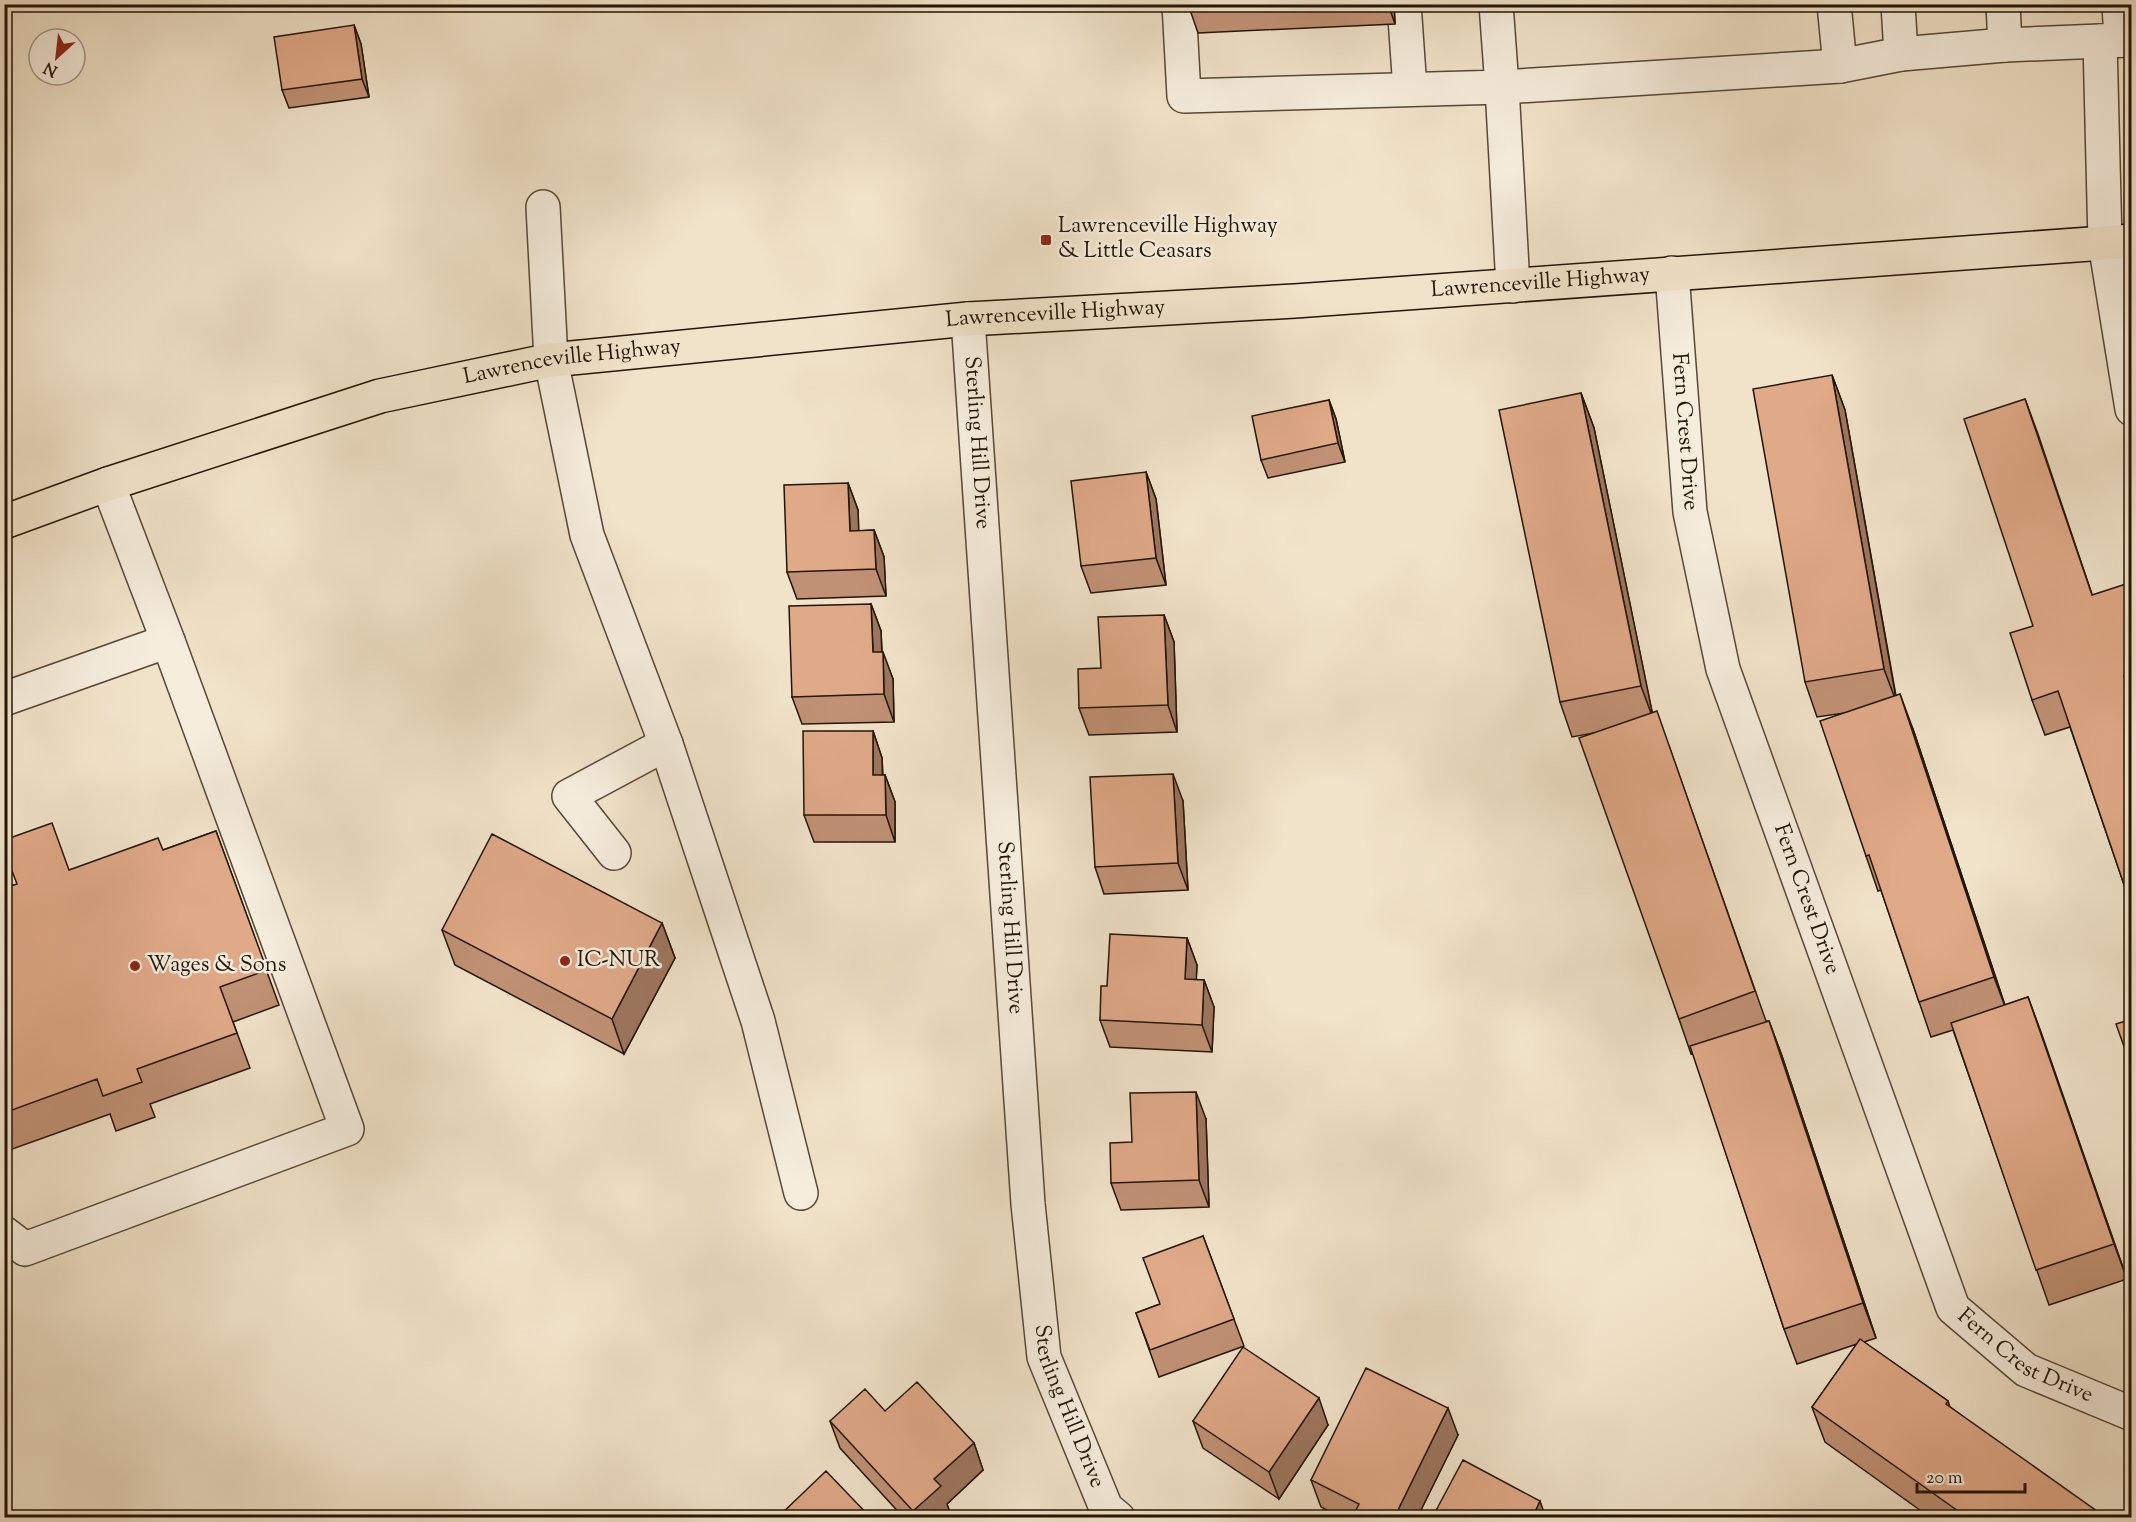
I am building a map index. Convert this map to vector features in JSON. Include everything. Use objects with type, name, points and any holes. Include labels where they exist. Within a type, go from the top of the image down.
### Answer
[{"type":"main road","name":"Lawrenceville Highway","points":[[4,522],[108,484],[380,396],[551,360],[968,319],[1513,286],[2118,242]]},
{"type":"street","points":[[1179,4],[1184,96],[1502,87],[1840,66],[1901,54],[2005,45],[2117,40]]},
{"type":"street","points":[[1404,4],[1410,89]]},
{"type":"street","points":[[1496,4],[1513,286]]},
{"type":"street","points":[[1834,4],[1840,66]]},
{"type":"street","points":[[1898,4],[1901,54]]},
{"type":"street","points":[[2003,4],[2005,45]]},
{"type":"street","points":[[2119,4],[2117,40],[2118,242],[2132,409]]},
{"type":"street","points":[[543,207],[551,360],[587,535],[666,744],[758,1020],[801,1193]]},
{"type":"street","name":"Fern Crest Drive","points":[[1672,273],[1690,512],[1723,669],[1953,1308],[2026,1370],[2132,1414]]},
{"type":"street","name":"Sterling Hill Drive","points":[[968,319],[1027,1192],[1044,1358],[1107,1514]]},
{"type":"street","points":[[4,1233],[25,1249],[347,1129],[108,484]]},
{"type":"street","points":[[4,699],[168,641]]},
{"type":"street","points":[[614,853],[569,796],[666,744]]},
{"type":"building","points":[[1188,4],[1211,4],[1188,6]]},
{"type":"building","points":[[354,25],[362,79],[282,90],[274,37]]},
{"type":"building","points":[[1832,375],[1884,669],[1805,682],[1753,389]]},
{"type":"building","points":[[1581,393],[1641,686],[1560,702],[1499,410]]},
{"type":"building","points":[[2025,399],[2092,595],[2126,584],[2132,602],[2132,674],[2124,676],[2132,700],[2132,908],[2058,691],[2032,700],[2010,633],[2033,626],[1964,419]]},
{"type":"building","points":[[1329,400],[1338,443],[1261,460],[1252,416]]},
{"type":"building","points":[[1146,472],[1156,558],[1081,566],[1071,481]]},
{"type":"building","points":[[848,483],[850,531],[874,530],[876,569],[787,572],[784,485]]},
{"type":"building","points":[[871,604],[873,652],[883,652],[884,694],[792,697],[789,606]]},
{"type":"building","points":[[1164,615],[1168,705],[1079,708],[1078,669],[1101,668],[1098,617]]},
{"type":"building","points":[[1900,694],[1994,977],[1919,1002],[1820,721]]},
{"type":"building","points":[[1657,711],[1755,991],[1679,1019],[1579,738]]},
{"type":"building","points":[[803,731],[873,731],[873,775],[885,775],[886,815],[804,815]]},
{"type":"building","points":[[1173,774],[1178,863],[1095,867],[1090,777]]},
{"type":"building","name":"Wages & Sons","points":[[52,823],[69,870],[158,838],[163,850],[216,831],[267,970],[220,987],[237,1033],[137,1069],[142,1082],[103,1096],[97,1079],[4,1113],[4,888],[17,884],[4,850],[4,840]]},
{"type":"building","name":"IC-NUR","points":[[492,834],[662,923],[612,1019],[442,930]]},
{"type":"building","points":[[1110,934],[1187,938],[1185,979],[1204,980],[1202,1025],[1100,1020],[1101,986],[1107,986]]},
{"type":"building","points":[[2028,997],[2114,1244],[2036,1270],[1951,1023]]},
{"type":"building","points":[[2132,1019],[2132,1069],[2116,1024]]},
{"type":"building","points":[[1769,1021],[1863,1303],[1784,1329],[1690,1046]]},
{"type":"building","points":[[1196,1092],[1199,1180],[1111,1183],[1110,1143],[1132,1142],[1130,1093]]},
{"type":"building","points":[[1203,1236],[1234,1319],[1150,1350],[1136,1313],[1160,1304],[1143,1258]]},
{"type":"building","points":[[1860,1339],[1948,1401],[1946,1404],[2101,1514],[2098,1518],[1968,1518],[1812,1407]]},
{"type":"building","points":[[1243,1347],[1319,1398],[1269,1472],[1193,1421]]},
{"type":"building","points":[[1366,1368],[1448,1408],[1394,1518],[1352,1518],[1359,1504],[1311,1480]]},
{"type":"building","points":[[917,1382],[974,1443],[934,1479],[941,1486],[913,1511],[830,1421],[865,1389],[885,1411]]},
{"type":"building","points":[[1463,1460],[1540,1501],[1532,1518],[1432,1518]]},
{"type":"building","points":[[826,1471],[871,1518],[777,1518]]},
{"type":"place","name":"Lawrenceville Highway & Little Ceasars","points":[[1046,240]]},
{"type":"place","name":"IC-NUR","points":[[565,961]]},
{"type":"place","name":"Wages & Sons","points":[[135,966]]}]
